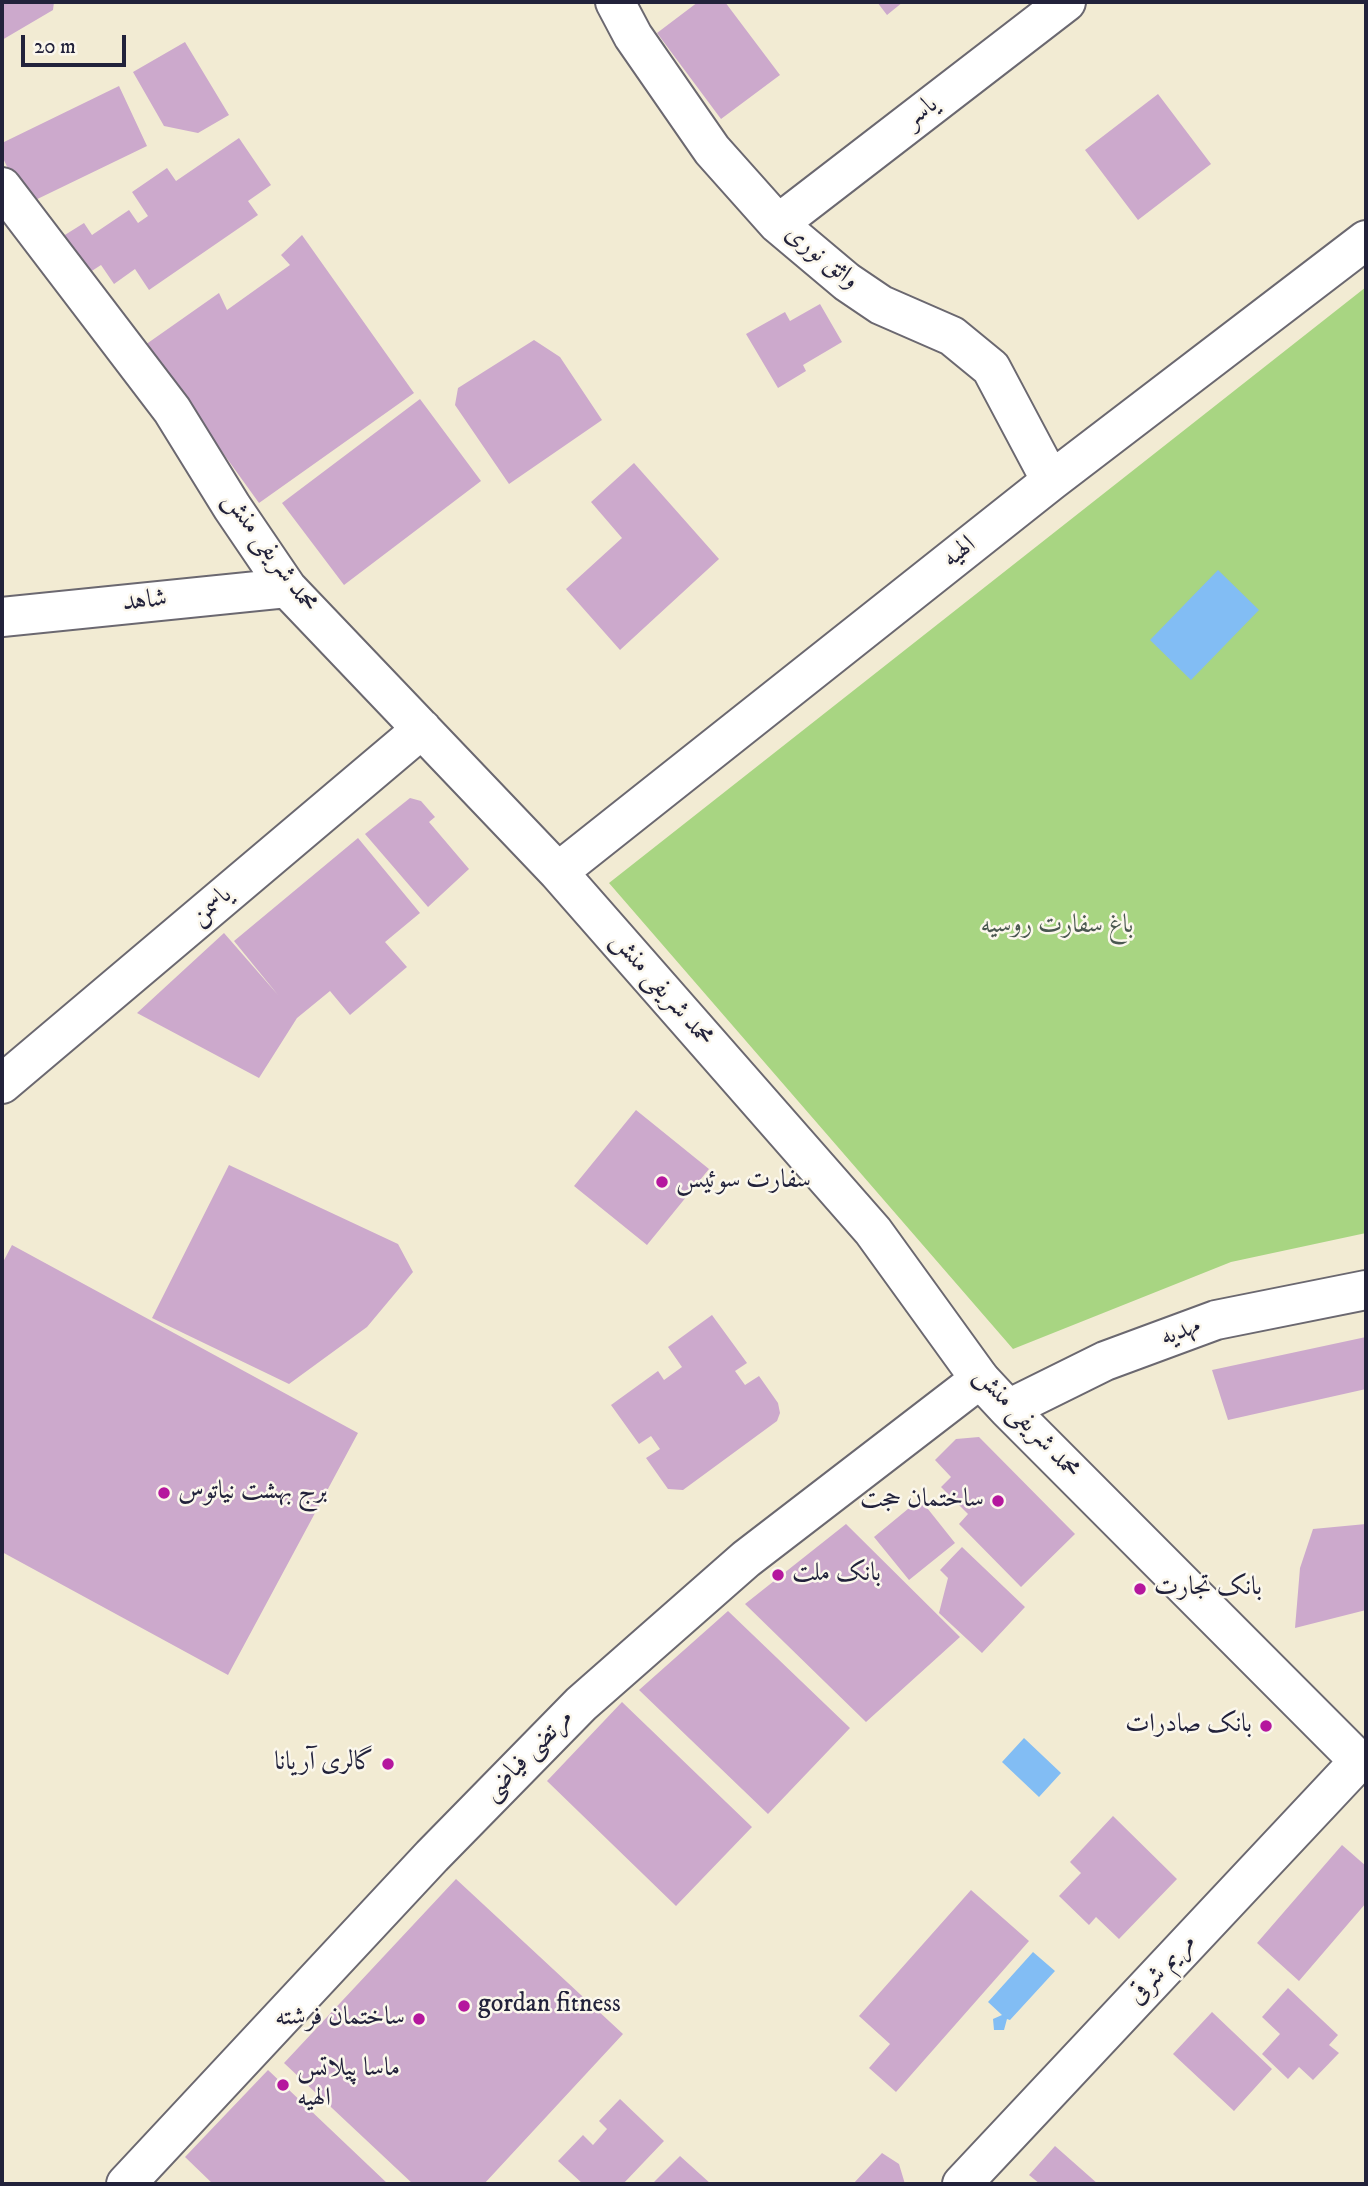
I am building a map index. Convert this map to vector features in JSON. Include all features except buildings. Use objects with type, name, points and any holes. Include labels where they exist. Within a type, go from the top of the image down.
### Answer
[{"type":"street","name":"واثق نوری","points":[[615,2],[632,36],[712,150],[778,224],[847,282],[881,305],[952,336],[991,368],[1051,481]]},
{"type":"street","name":"یاسر","points":[[778,224],[1066,2]]},
{"type":"street","name":"محمد شریفی منش","points":[[2,187],[172,410],[232,506],[288,588],[558,872],[873,1230],[980,1379],[1363,1759]]},
{"type":"street","name":"الهیه","points":[[558,872],[1051,481],[1366,240]]},
{"type":"street","name":"شاهد","points":[[2,617],[288,588]]},
{"type":"street","name":"یاسمن","points":[[2,1084],[422,729]]},
{"type":"street","name":"مهدیه","points":[[1008,1409],[1105,1361],[1216,1320],[1366,1290]]},
{"type":"street","name":"مرتضی فیاضی","points":[[126,2184],[432,1856],[581,1704],[746,1559],[980,1379]]},
{"type":"street","name":"مریم شرقی","points":[[962,2184],[1363,1759]]},
{"type":"green space","name":"باغ سفارت روسیه","points":[[1366,287],[1366,1233],[1231,1262],[1013,1349],[609,883]]},
{"type":"water","points":[[1218,570],[1259,610],[1191,680],[1150,640]]},
{"type":"water","points":[[1024,1738],[1061,1773],[1039,1797],[1002,1762]]},
{"type":"water","points":[[1033,1952],[1055,1971],[1010,2020],[1007,2019],[1004,2030],[994,2030],[993,2019],[1002,2015],[988,2002]]},
{"type":"place","name":"سفارت سوئیس","points":[[662,1182]]},
{"type":"place","name":"برج بهشت نیاتوس","points":[[164,1493]]},
{"type":"place","name":"ساختمان حجت","points":[[998,1501]]},
{"type":"place","name":"بانک ملت","points":[[778,1575]]},
{"type":"place","name":"بانک تجارت","points":[[1140,1589]]},
{"type":"place","name":"بانک صادرات","points":[[1266,1726]]},
{"type":"place","name":"گالری آریانا","points":[[388,1764]]},
{"type":"place","name":"gordan fitness","points":[[464,2006]]},
{"type":"place","name":"ساختمان فرشته","points":[[419,2019]]},
{"type":"place","name":"ماسا پیلاتس الهیه","points":[[283,2085]]}]
